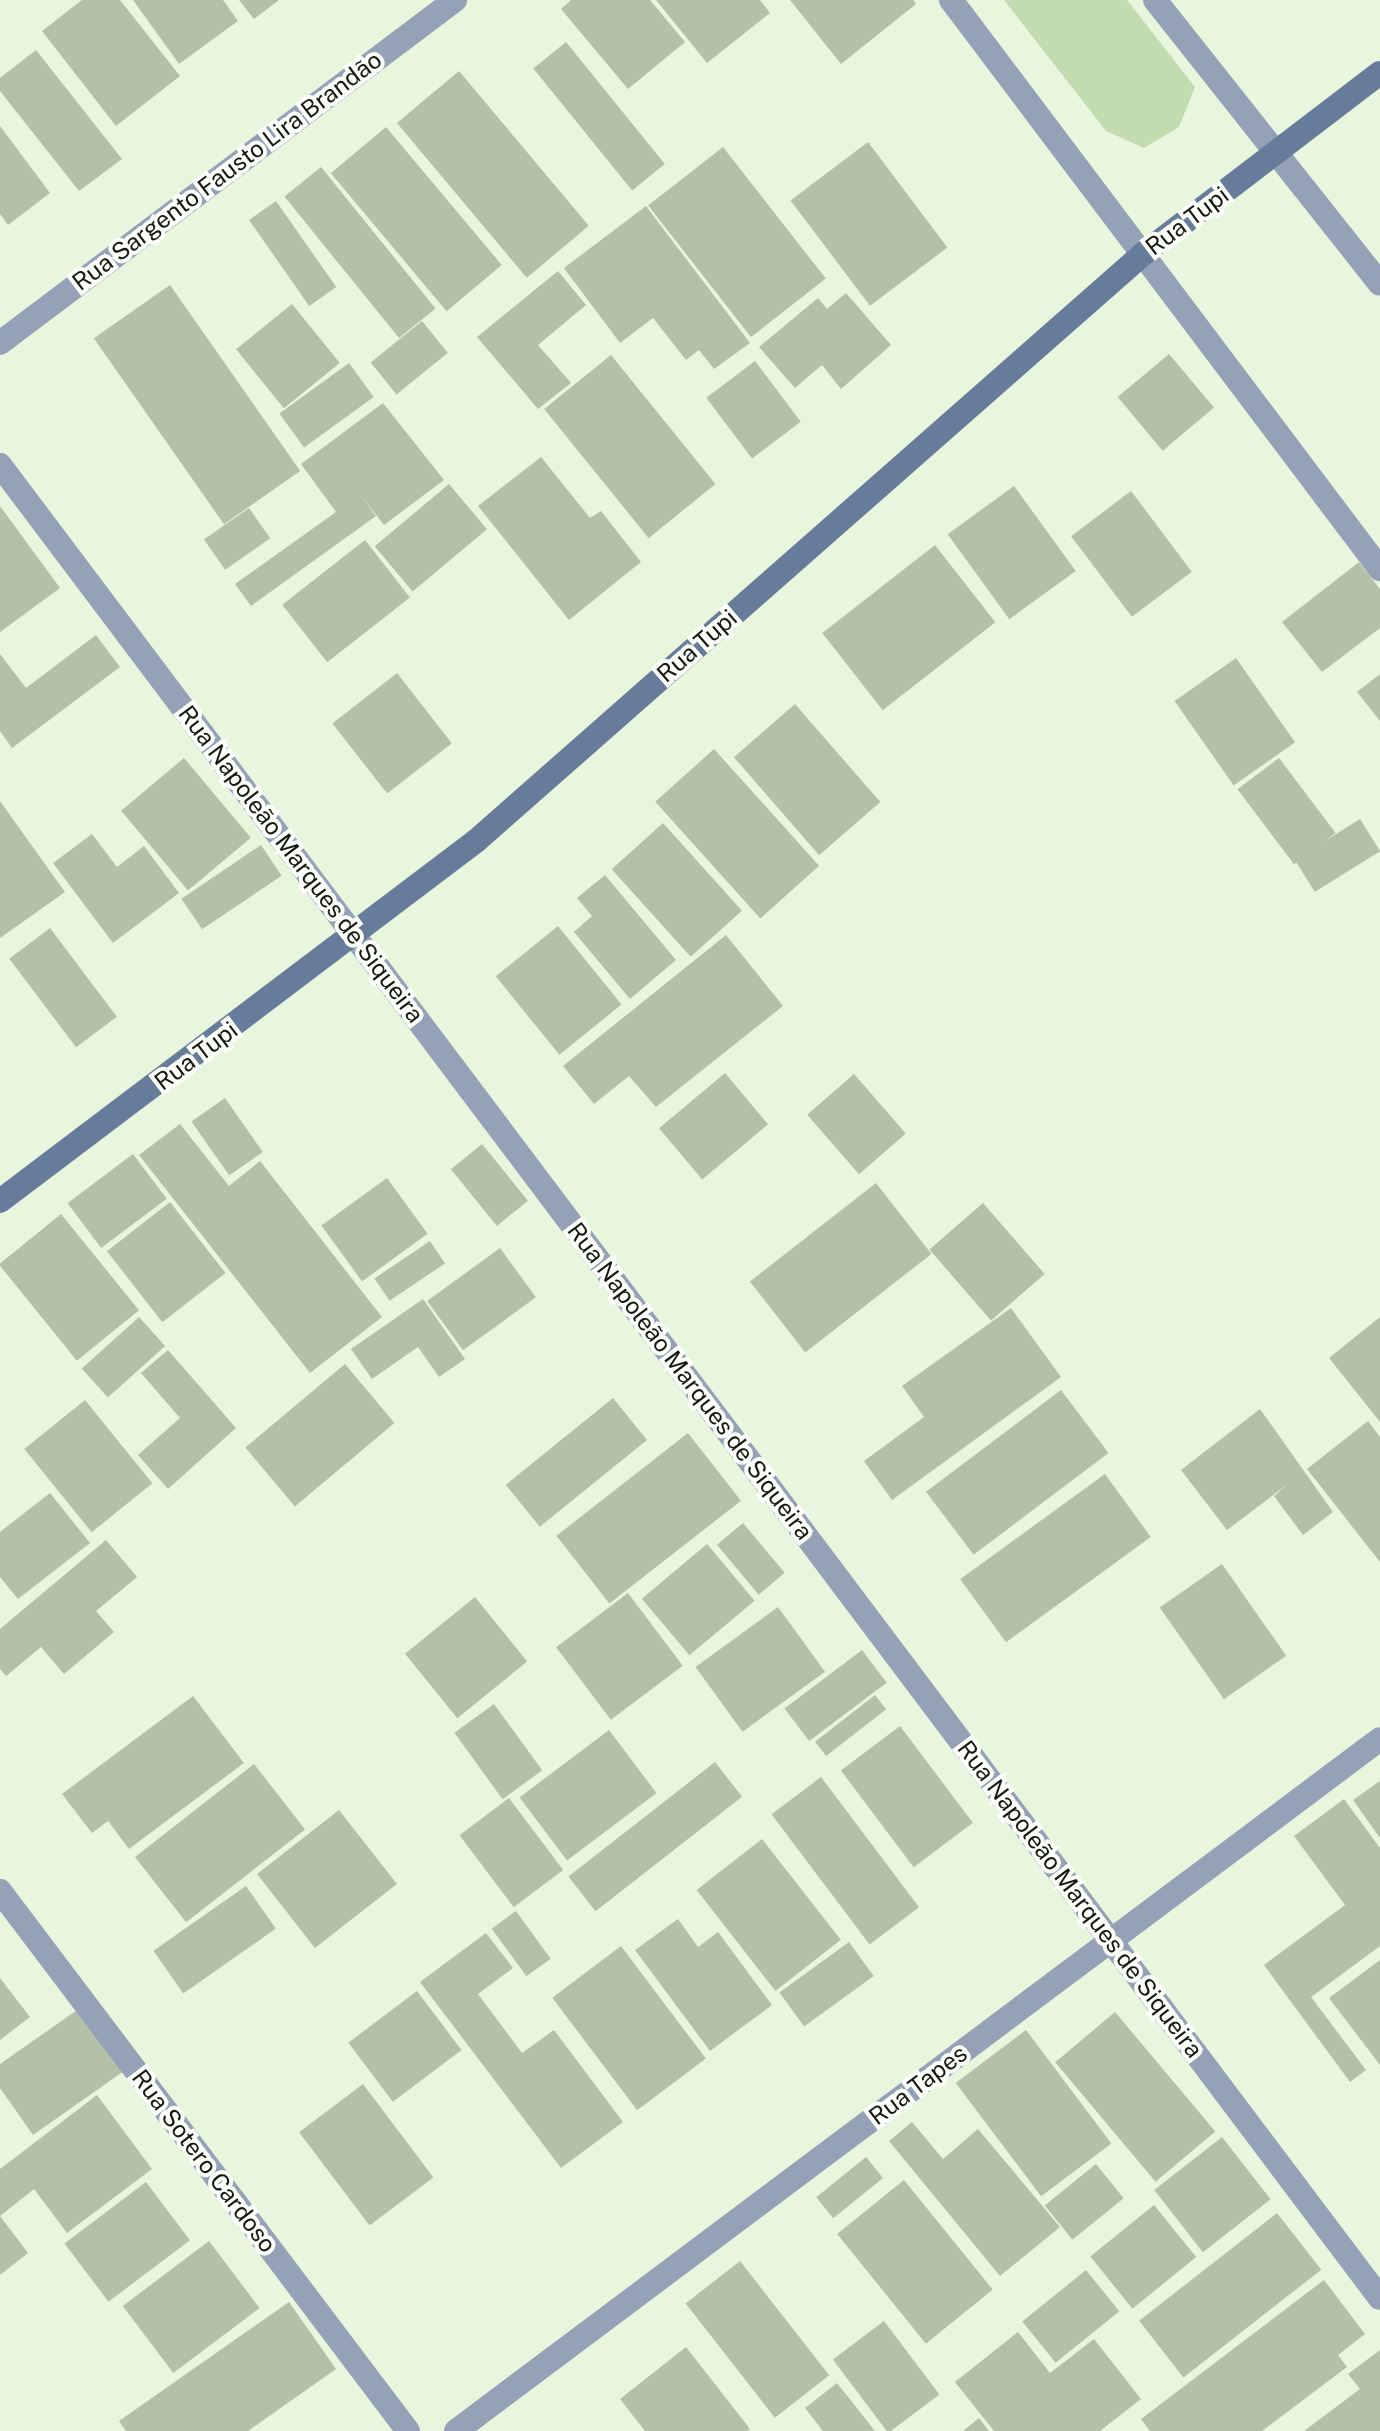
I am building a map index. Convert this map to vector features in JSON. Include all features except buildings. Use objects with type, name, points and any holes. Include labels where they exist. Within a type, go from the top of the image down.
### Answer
[{"type":"street","name":"Rua Sargento Fausto Lira Brandão","points":[[0,343],[455,0]]},
{"type":"street","points":[[951,0],[1380,569]]},
{"type":"street","points":[[1155,0],[1274,155],[1380,284]]},
{"type":"street","name":"Rua Tupi","points":[[0,1201],[355,936],[476,841],[1143,254],[1380,73]]},
{"type":"street","name":"Rua Napoleão Marques de Siqueira","points":[[0,465],[1380,2298]]},
{"type":"street","name":"Rua Tapes","points":[[456,2431],[1380,1739]]},
{"type":"street","name":"Rua Sotero Cardoso","points":[[0,1891],[408,2431]]},
{"type":"green space","points":[[1004,0],[1127,0],[1195,87],[1179,127],[1144,148],[1106,131]]}]
